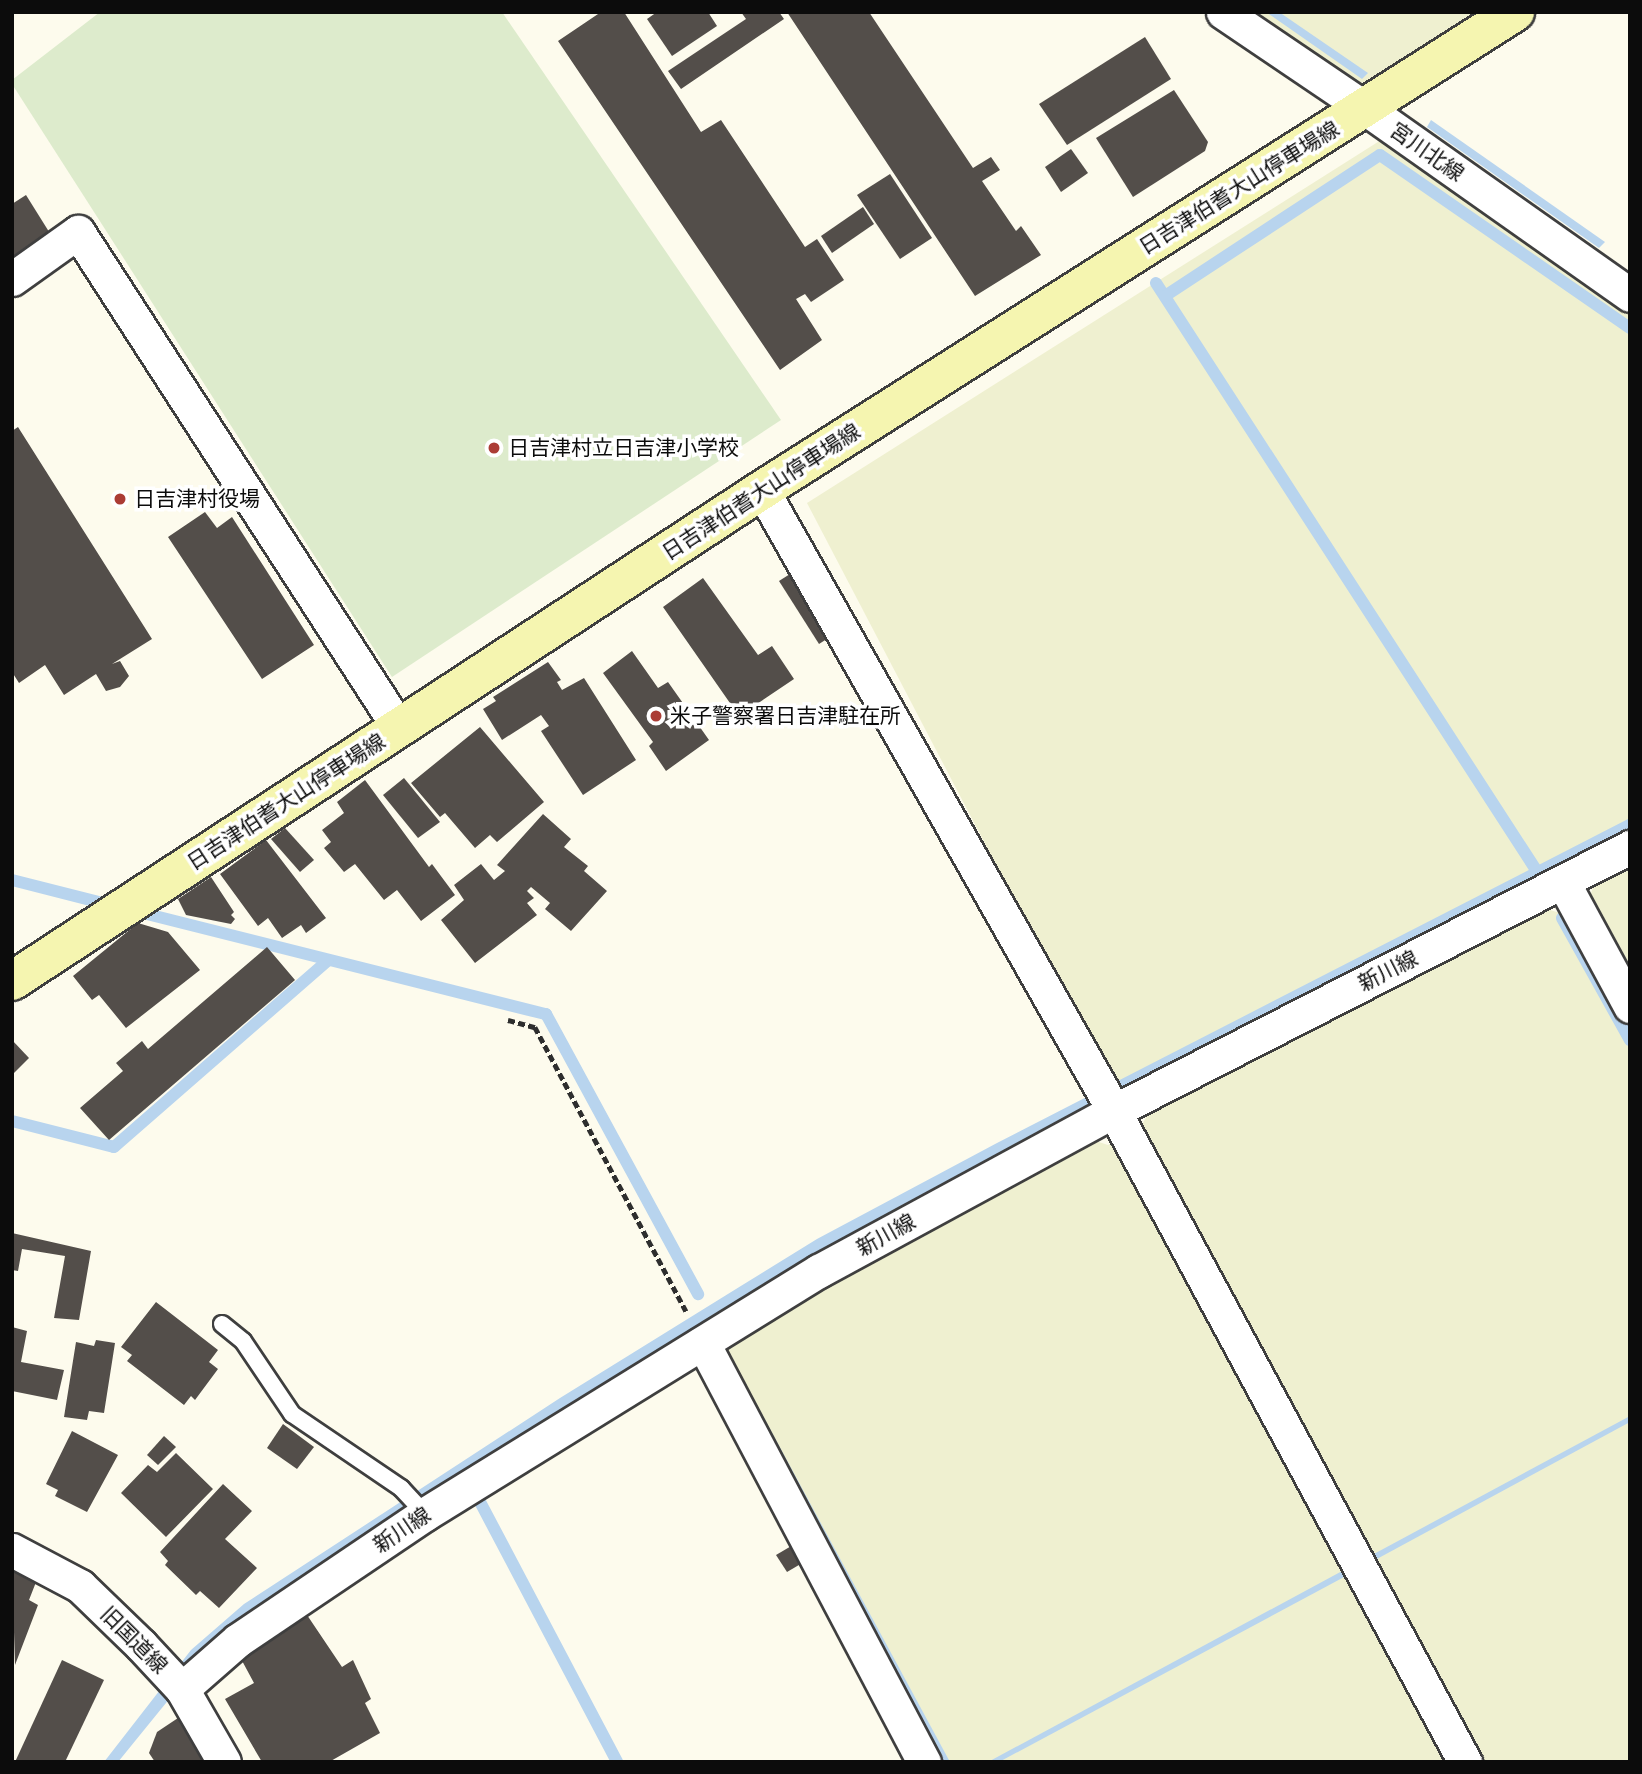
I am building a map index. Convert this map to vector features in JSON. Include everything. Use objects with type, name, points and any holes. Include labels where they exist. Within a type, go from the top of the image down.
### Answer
[{"type":"main road","name":"日吉津伯耆大山停車場線","points":[[12,981],[762,490],[1515,12]]},
{"type":"street","name":"宮川北線","points":[[1223,12],[1365,108],[1630,295]]},
{"type":"street","points":[[12,279],[78,232],[399,728]]},
{"type":"street","points":[[762,490],[1114,1111],[1465,1762]]},
{"type":"street","name":"新川線","points":[[182,1689],[239,1640],[425,1514],[820,1271],[1114,1111],[1630,847]]},
{"type":"street","points":[[1563,882],[1630,1006]]},
{"type":"street","points":[[703,1343],[924,1762]]},
{"type":"street","name":"旧国道線","points":[[12,1550],[80,1586],[182,1689],[224,1762]]},
{"type":"lane","points":[[222,1324],[243,1341],[292,1414],[401,1488],[425,1514]]},
{"type":"path","points":[[508,1020],[535,1027],[703,1343]]},
{"type":"green space","name":"日吉津村立日吉津小学校","points":[[100,12],[502,12],[781,420],[392,677],[12,84],[12,80]]},
{"type":"green space","points":[[1256,12],[1488,12],[1388,77],[1359,83]]},
{"type":"green space","points":[[1381,140],[1630,313],[1630,830],[1131,1090],[1108,1079],[807,503]]},
{"type":"green space","points":[[1630,862],[1630,982],[1588,904],[1595,880]]},
{"type":"green space","points":[[1544,908],[1569,916],[1630,1027],[1630,1762],[1481,1762],[1139,1130],[1148,1114]]},
{"type":"green space","points":[[1093,1140],[1108,1145],[1113,1142],[1453,1762],[937,1762],[723,1363],[730,1338]]},
{"type":"water","points":[[1266,12],[1279,12],[1368,73],[1362,79]]},
{"type":"water","points":[[1431,120],[1605,242],[1599,248],[1427,127]]},
{"type":"water","points":[[1630,818],[1630,830],[820,1251],[742,1298],[566,1409],[205,1655],[118,1762],[104,1762],[191,1650],[244,1604],[560,1398],[736,1289],[817,1239],[997,1143]]},
{"type":"water","points":[[731,1357],[950,1762],[943,1762],[726,1360]]},
{"type":"water","points":[[1630,1416],[1630,1422],[1375,1560],[1372,1555]]},
{"type":"water","points":[[1344,1570],[1346,1576],[999,1762],[988,1762]]},
{"type":"building","points":[[601,12],[624,12],[701,132],[721,120],[805,247],[817,239],[844,280],[811,302],[805,294],[796,299],[822,340],[780,370],[558,41]]},
{"type":"building","points":[[657,12],[708,12],[717,26],[672,56],[647,19]]},
{"type":"building","points":[[741,12],[779,12],[784,19],[681,89],[668,71],[746,19]]},
{"type":"building","points":[[787,12],[869,12],[973,168],[991,157],[1000,170],[982,181],[1016,231],[1021,226],[1041,255],[975,296]]},
{"type":"building","points":[[1145,37],[1171,79],[1067,145],[1039,104]]},
{"type":"building","points":[[1174,90],[1208,142],[1205,151],[1133,197],[1096,138]]},
{"type":"building","points":[[1071,149],[1088,173],[1061,192],[1045,167]]},
{"type":"building","points":[[890,174],[932,238],[900,259],[857,195]]},
{"type":"building","points":[[26,195],[51,235],[12,260],[12,204]]},
{"type":"building","points":[[863,207],[874,224],[832,253],[821,236]]},
{"type":"building","points":[[18,427],[152,639],[112,664],[120,661],[129,676],[120,687],[106,691],[96,674],[64,695],[45,665],[19,683],[12,672],[12,431]]},
{"type":"building","points":[[205,512],[217,528],[232,517],[314,645],[262,679],[168,537]]},
{"type":"building","points":[[790,574],[830,637],[819,644],[779,581]]},
{"type":"building","points":[[703,578],[758,655],[772,646],[794,679],[739,716],[663,607]]},
{"type":"building","points":[[632,651],[658,688],[668,682],[709,740],[666,771],[649,746],[653,742],[603,673]]},
{"type":"building","points":[[548,662],[561,680],[557,682],[562,690],[584,678],[636,760],[583,795],[541,731],[549,726],[541,715],[502,740],[483,709],[496,701],[493,697]]},
{"type":"building","points":[[480,727],[544,802],[497,842],[490,835],[475,848],[445,813],[440,817],[411,783]]},
{"type":"building","points":[[404,778],[440,822],[418,838],[383,795]]},
{"type":"building","points":[[365,780],[429,867],[432,864],[455,895],[421,921],[397,890],[384,900],[355,864],[344,872],[324,848],[331,842],[322,830],[344,813],[337,802]]},
{"type":"building","points":[[543,814],[571,839],[564,847],[588,866],[584,871],[607,891],[571,931],[545,909],[550,903],[531,887],[527,891],[534,898],[527,903],[537,915],[475,963],[441,920],[464,900],[454,885],[481,864],[494,880],[505,871],[497,865]]},
{"type":"building","points":[[285,828],[314,860],[300,872],[271,839]]},
{"type":"building","points":[[266,840],[326,918],[306,933],[301,925],[282,938],[268,918],[258,926],[220,874]]},
{"type":"building","points":[[211,877],[234,912],[231,915],[235,919],[231,924],[186,915],[178,899]]},
{"type":"building","points":[[138,923],[168,932],[200,970],[126,1028],[99,995],[92,1000],[73,976]]},
{"type":"building","points":[[267,947],[295,980],[109,1140],[80,1108],[123,1071],[116,1063],[142,1041],[148,1049]]},
{"type":"building","points":[[12,1040],[29,1058],[12,1075]]},
{"type":"building","points":[[12,1233],[91,1251],[79,1320],[54,1318],[65,1256],[22,1249],[18,1271],[12,1270]]},
{"type":"building","points":[[156,1302],[218,1350],[209,1362],[218,1369],[195,1400],[191,1396],[184,1405],[127,1361],[132,1355],[121,1347]]},
{"type":"building","points":[[12,1327],[27,1331],[21,1362],[64,1370],[57,1400],[12,1391]]},
{"type":"building","points":[[96,1340],[115,1343],[104,1413],[89,1411],[87,1420],[64,1417],[76,1342],[94,1346]]},
{"type":"building","points":[[283,1424],[314,1447],[297,1469],[267,1448]]},
{"type":"building","points":[[72,1431],[118,1455],[87,1512],[55,1496],[58,1490],[46,1484]]},
{"type":"building","points":[[164,1436],[176,1447],[158,1465],[147,1455]]},
{"type":"building","points":[[176,1453],[213,1489],[166,1537],[121,1493],[148,1465],[157,1472]]},
{"type":"building","points":[[223,1484],[252,1511],[225,1539],[257,1568],[219,1608],[200,1591],[196,1595],[165,1565],[168,1561],[160,1552]]},
{"type":"building","points":[[793,1545],[804,1562],[787,1572],[776,1555]]},
{"type":"building","points":[[12,1567],[38,1577],[29,1600],[38,1605],[15,1665]]},
{"type":"building","points":[[305,1612],[342,1667],[353,1660],[371,1699],[365,1703],[380,1733],[329,1762],[262,1762],[225,1699],[254,1683],[240,1657]]},
{"type":"building","points":[[62,1660],[104,1680],[65,1762],[15,1762]]},
{"type":"building","points":[[178,1718],[206,1762],[155,1762],[149,1753],[157,1732]]},
{"type":"waterway","points":[[1165,296],[1380,155],[1630,328]]},
{"type":"waterway","points":[[1156,283],[1538,873]]},
{"type":"waterway","points":[[12,880],[114,906]]},
{"type":"waterway","points":[[135,911],[546,1014],[698,1294]]},
{"type":"waterway","points":[[1562,918],[1630,1040]]},
{"type":"waterway","points":[[12,1121],[114,1147],[327,961]]},
{"type":"waterway","points":[[478,1498],[617,1762]]},
{"type":"place","name":"日吉津村立日吉津小学校","points":[[494,448]]},
{"type":"place","name":"日吉津村役場","points":[[120,499]]},
{"type":"place","name":"米子警察署日吉津駐在所","points":[[656,716]]}]
